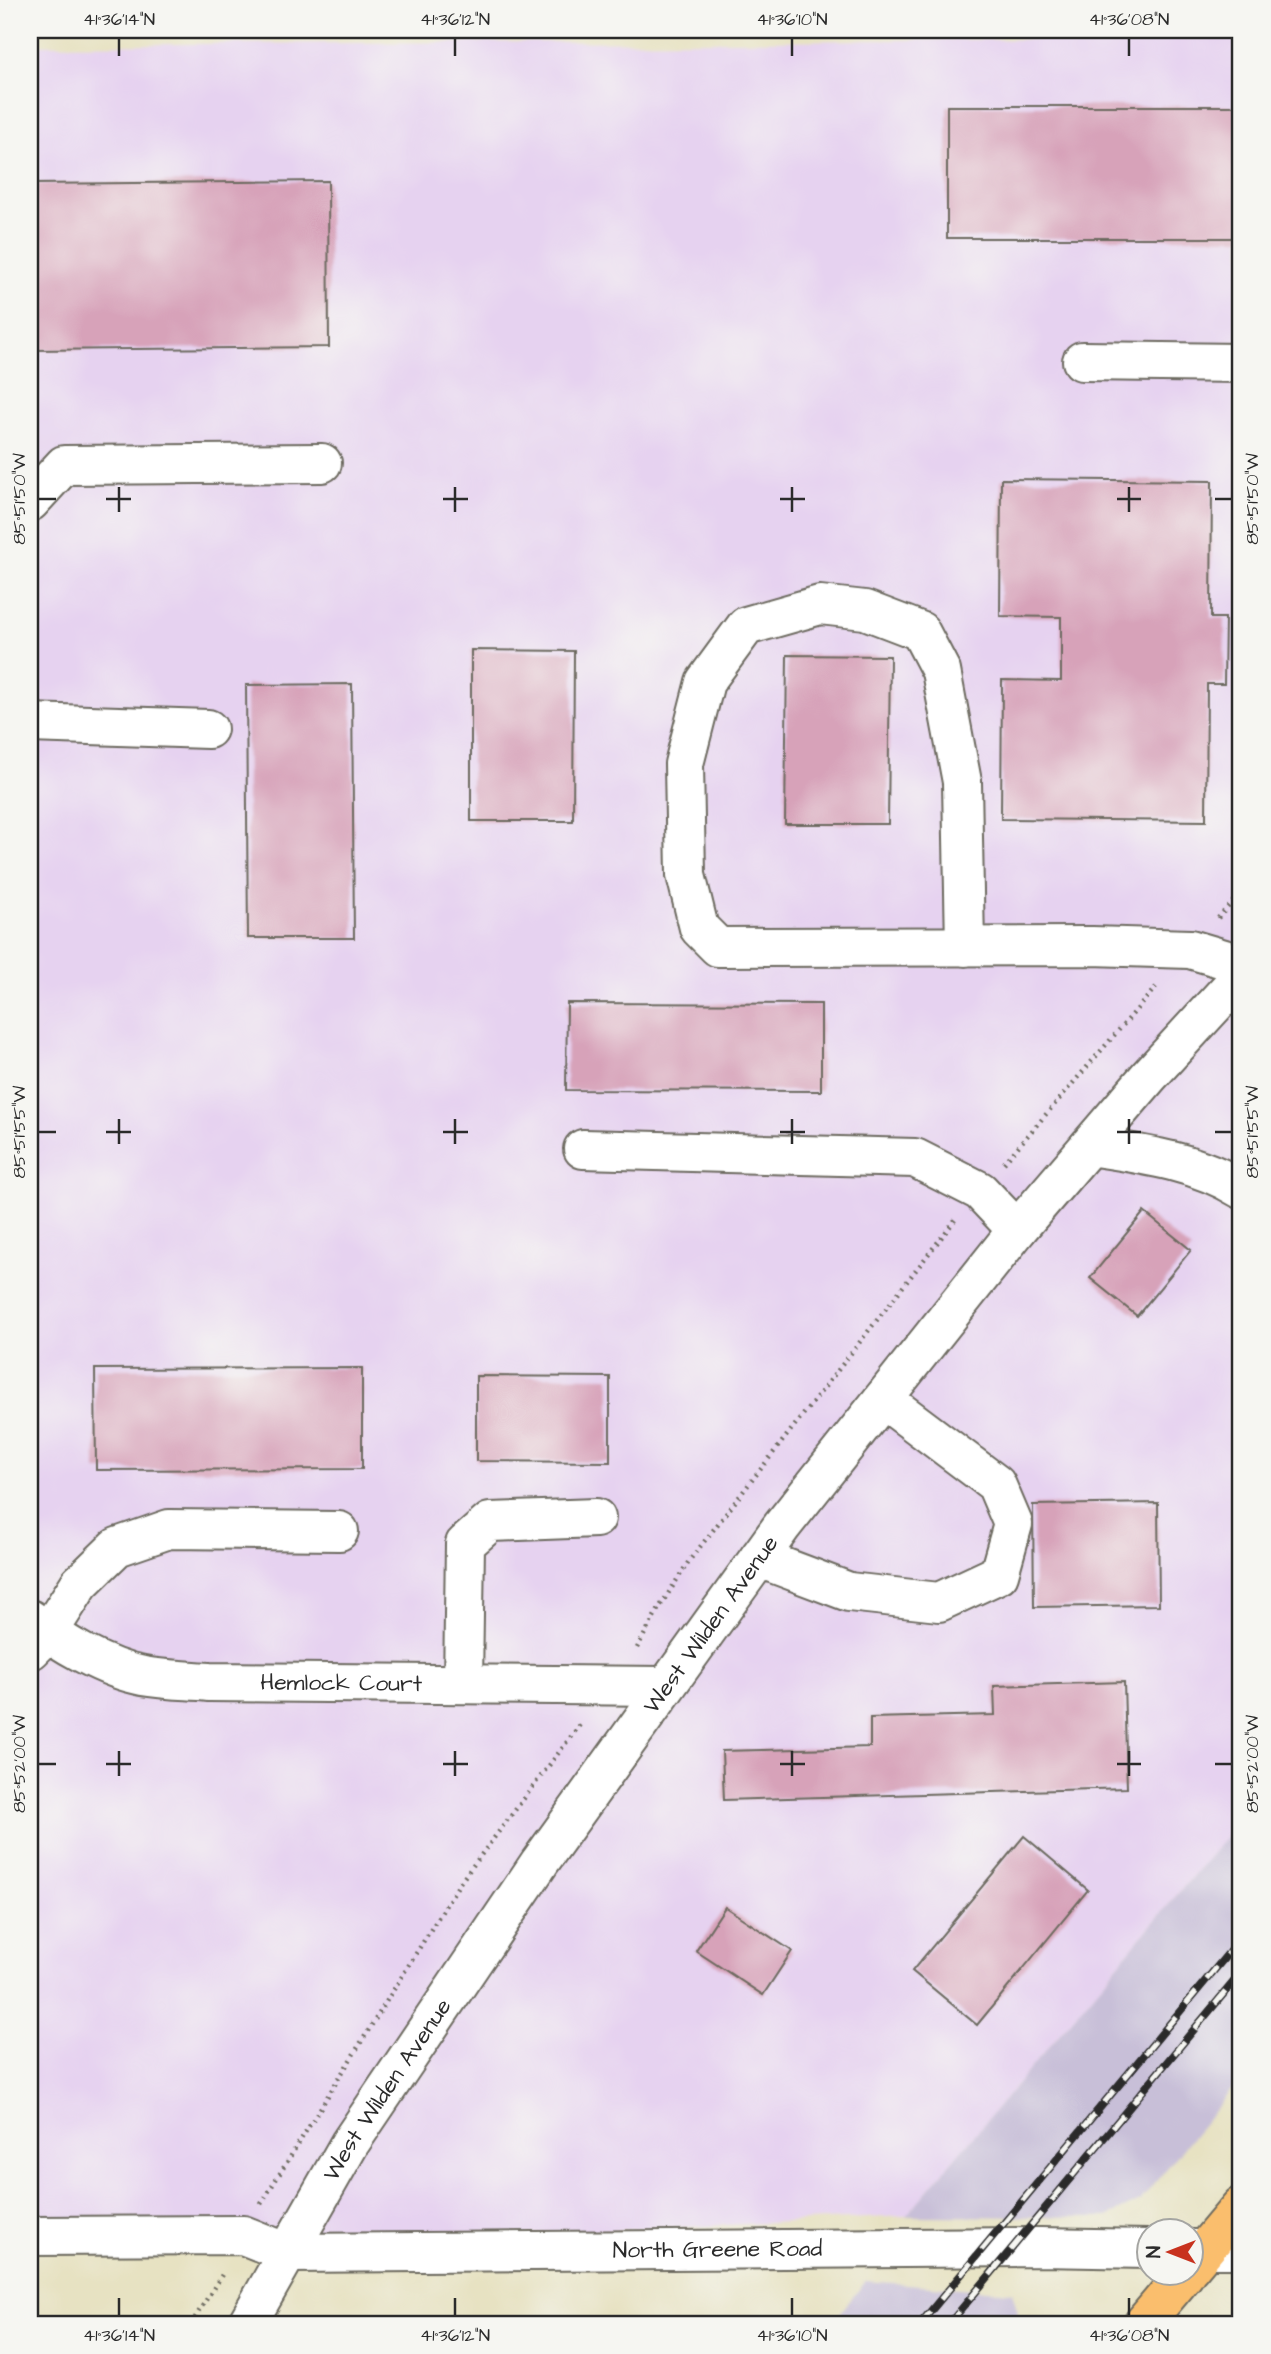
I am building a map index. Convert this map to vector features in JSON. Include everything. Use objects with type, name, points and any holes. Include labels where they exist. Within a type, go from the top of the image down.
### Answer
[{"type":"highway","points":[[1204,2255],[1241,2206]]},
{"type":"highway","points":[[1143,2324],[1175,2288]]},
{"type":"street","points":[[1082,361],[1241,363]]},
{"type":"street","points":[[30,502],[64,465],[322,463]]},
{"type":"street","points":[[965,947],[962,782],[941,671],[920,631],[866,610],[820,605],[746,626],[705,682],[684,764],[686,875],[699,928],[718,947],[965,947],[1092,946],[1190,949],[1241,964]]},
{"type":"street","points":[[30,723],[208,729]]},
{"type":"street","name":"West Wilden Avenue","points":[[247,2324],[350,2143],[540,1862],[759,1558],[1017,1230],[1149,1076],[1241,976]]},
{"type":"street","points":[[1089,1146],[1143,1154],[1186,1165],[1241,1189]]},
{"type":"street","points":[[583,1149],[915,1158],[980,1191],[1017,1230]]},
{"type":"street","points":[[759,1558],[849,1592],[939,1602],[999,1574],[1013,1524],[996,1484],[883,1399]]},
{"type":"street","points":[[463,1684],[465,1544],[489,1522],[596,1518]]},
{"type":"street","points":[[36,1635],[80,1583],[117,1547],[169,1528],[339,1531]]},
{"type":"street","name":"Hemlock Court","points":[[36,1635],[141,1676],[209,1682],[665,1686]]},
{"type":"street","points":[[30,2236],[243,2235],[288,2253]]},
{"type":"street","name":"North Greene Road","points":[[288,2253],[1040,2247],[1134,2249]]},
{"type":"shaded area","points":[[1241,38],[1241,1819],[906,2216],[289,2247],[30,2249],[30,45]]},
{"type":"shaded area","points":[[1241,1819],[1241,2078],[1140,2201],[1107,2217],[906,2216]]},
{"type":"shaded area","points":[[866,2281],[1012,2292],[1018,2312],[1008,2324],[831,2324]]},
{"type":"building","points":[[947,106],[1241,106],[1241,238],[947,238]]},
{"type":"building","points":[[328,181],[329,347],[30,350],[30,184]]},
{"type":"building","points":[[1001,479],[1212,481],[1211,618],[1225,618],[1224,684],[1207,684],[1206,821],[1001,819],[1002,680],[1061,681],[1061,617],[1000,616]]},
{"type":"building","points":[[471,650],[574,651],[573,821],[471,821]]},
{"type":"building","points":[[787,655],[890,656],[888,824],[785,824]]},
{"type":"building","points":[[352,684],[354,938],[248,938],[246,685]]},
{"type":"building","points":[[567,1003],[821,1004],[821,1091],[566,1090]]},
{"type":"building","points":[[1144,1212],[1191,1250],[1137,1316],[1090,1278]]},
{"type":"building","points":[[362,1368],[362,1469],[96,1470],[95,1369]]},
{"type":"building","points":[[476,1376],[610,1377],[610,1462],[476,1461]]},
{"type":"building","points":[[1158,1503],[1159,1605],[1034,1607],[1033,1505]]},
{"type":"building","points":[[1124,1682],[1127,1788],[724,1800],[722,1751],[870,1747],[870,1718],[995,1715],[994,1686]]},
{"type":"building","points":[[1024,1836],[1088,1890],[977,2025],[912,1971]]},
{"type":"building","points":[[725,1907],[792,1951],[763,1995],[696,1951]]},
{"type":"railway","points":[[920,2324],[1241,1938]]},
{"type":"railway","points":[[949,2324],[1241,1973]]}]
